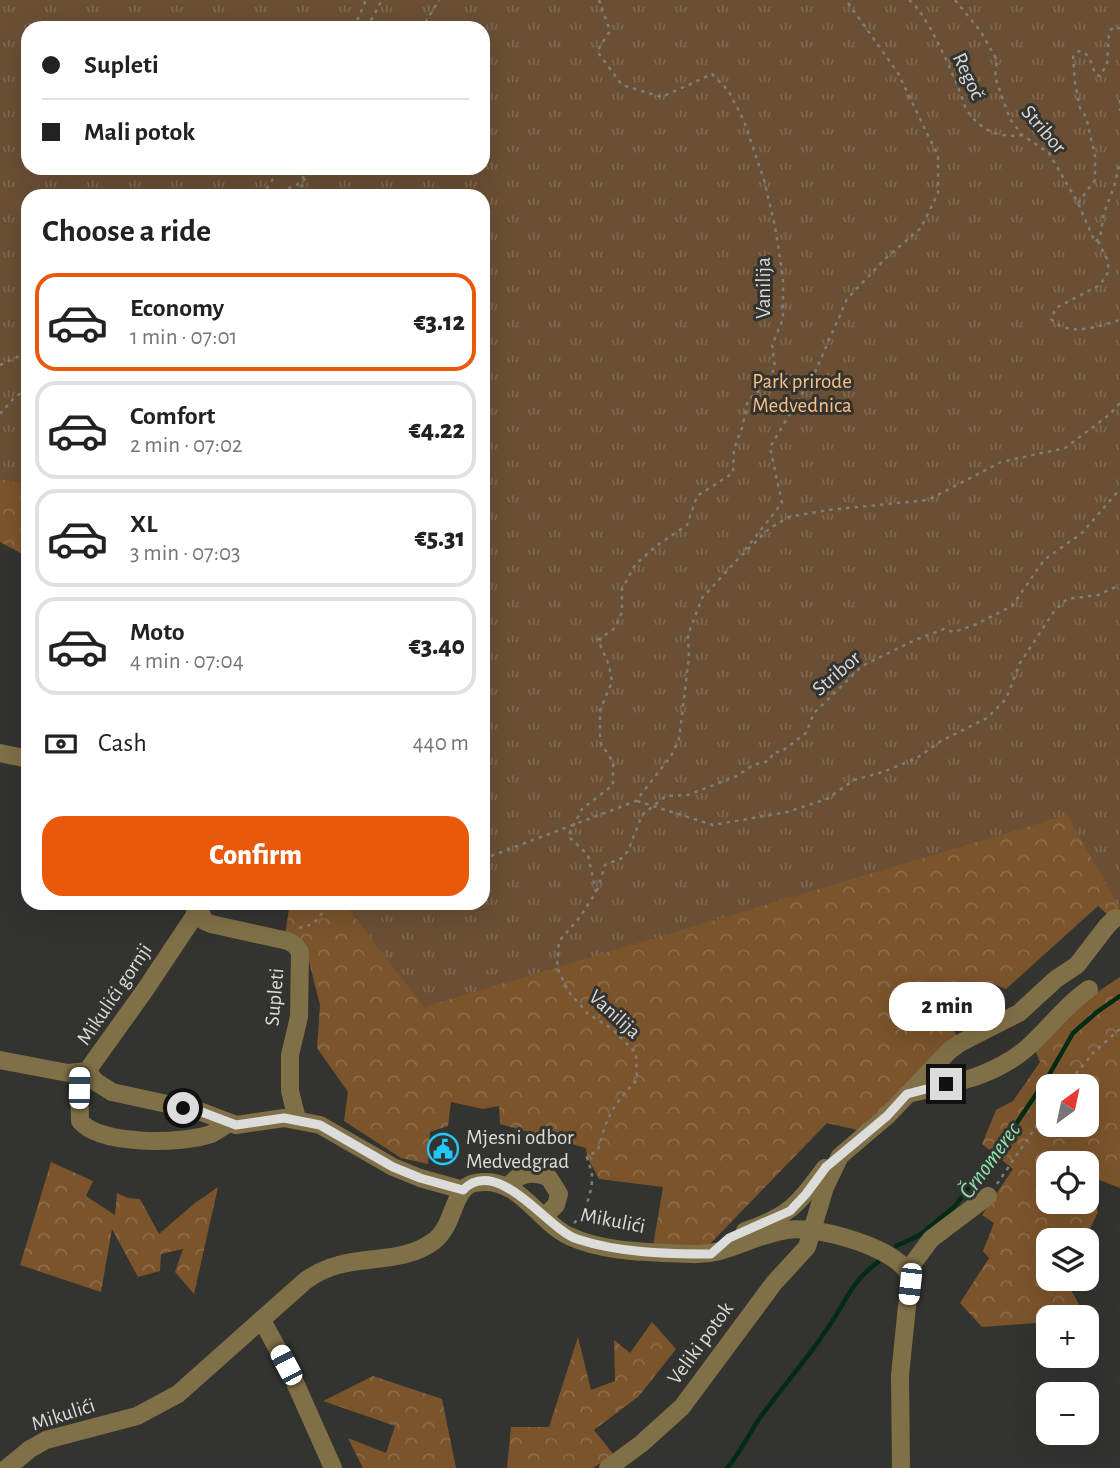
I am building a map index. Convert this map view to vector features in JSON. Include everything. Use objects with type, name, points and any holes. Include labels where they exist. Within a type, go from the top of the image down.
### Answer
[{"type":"street","points":[[0,753],[21,758]]},
{"type":"street","name":"Mikulići gornji","points":[[0,1060],[83,1072],[98,1058],[197,910]]},
{"type":"street","name":"Supleti","points":[[201,910],[204,921],[211,924],[288,941],[300,952],[299,1017],[290,1055],[290,1091],[297,1119]]},
{"type":"street","points":[[711,1254],[729,1238],[790,1211],[826,1167],[887,1116],[949,1051],[1019,1013],[1056,979],[1077,965],[1115,918]]},
{"type":"street","points":[[907,1094],[987,1074],[1008,1063],[1037,1039],[1071,1001],[1089,989]]},
{"type":"street","points":[[83,1072],[80,1121],[92,1131],[126,1140],[149,1141],[207,1135],[229,1123]]},
{"type":"street","points":[[83,1072],[112,1092],[199,1111],[229,1123],[297,1119],[320,1125],[407,1173],[463,1190]]},
{"type":"street","name":"Veliki potok","points":[[607,1468],[641,1444],[682,1406],[774,1283],[807,1247],[810,1230],[830,1173],[840,1156]]},
{"type":"street","points":[[508,1188],[512,1181],[522,1175],[549,1178],[559,1194],[549,1220]]},
{"type":"street","name":"Mikulići","points":[[7,1468],[46,1440],[137,1416],[167,1401],[204,1374],[305,1281],[329,1266],[350,1261],[384,1259],[414,1252],[429,1244],[447,1227],[463,1190],[477,1182],[491,1182],[508,1188],[526,1198],[570,1236],[605,1246],[638,1251],[711,1254],[785,1230],[810,1230],[883,1252],[908,1270]]},
{"type":"street","points":[[901,1468],[900,1376],[910,1284],[908,1270],[931,1239],[988,1196]]},
{"type":"street","points":[[262,1320],[293,1378],[333,1468]]},
{"type":"path","points":[[357,21],[366,0]]},
{"type":"path","points":[[372,21],[382,0]]},
{"type":"path","points":[[426,21],[439,0]]},
{"type":"path","name":"Vanilija","points":[[575,824],[582,810],[613,785],[613,762],[600,741],[600,709],[612,682],[598,640],[615,628],[622,612],[622,589],[635,565],[656,546],[687,525],[697,496],[733,472],[734,449],[748,400],[766,385],[775,367],[772,345],[783,319],[783,278],[764,180],[744,121],[728,90],[712,74],[662,97],[622,85],[597,51],[610,31],[599,0]]},
{"type":"path","points":[[736,561],[782,503],[771,447],[815,372],[846,299],[886,258],[921,228],[938,193],[938,156],[898,73],[846,0]]},
{"type":"path","name":"Regoč","points":[[909,0],[925,19],[960,90],[965,109],[982,129],[1010,136],[1022,135]]},
{"type":"path","name":"Stribor","points":[[956,0],[981,32],[997,60],[995,77],[1010,119],[1022,135],[1049,153],[1078,203],[1095,242],[1098,241],[1107,259],[1110,271],[1100,285],[1056,308],[1051,319],[1056,325],[1075,330],[1120,320]]},
{"type":"path","points":[[1078,203],[1095,180],[1095,156],[1086,117],[1080,108],[1074,83],[1073,57],[1079,51],[1084,52],[1089,56],[1096,75],[1100,76],[1107,64],[1109,33],[1111,29],[1120,28]]},
{"type":"path","points":[[1120,100],[1120,111]]},
{"type":"path","points":[[1098,241],[1120,162]]},
{"type":"path","points":[[301,189],[303,175]]},
{"type":"path","points":[[288,189],[310,175]]},
{"type":"path","points":[[0,365],[21,355]]},
{"type":"path","points":[[0,414],[21,393]]},
{"type":"path","points":[[490,856],[636,801],[671,755],[679,739],[689,657],[688,635],[691,621],[702,598],[770,528],[789,517],[828,510],[928,500],[1001,462],[1065,448],[1110,415],[1120,403]]},
{"type":"path","name":"Stribor","points":[[653,806],[666,796],[688,795],[737,776],[752,765],[769,761],[774,752],[781,752],[806,733],[814,713],[862,666],[915,640],[944,629],[954,632],[977,624],[1012,606],[1044,561],[1082,533],[1120,489]]},
{"type":"path","points":[[636,801],[713,825],[787,812],[827,799],[854,780],[917,758],[941,741],[987,718],[1006,699],[1020,663],[1055,610],[1067,599],[1098,594],[1120,586]]},
{"type":"path","points":[[596,892],[605,865],[622,858],[628,851],[642,816],[653,806]]},
{"type":"path","points":[[575,824],[568,836],[588,855],[596,892]]},
{"type":"path","name":"Vanilija","points":[[549,1220],[563,1227],[576,1222],[584,1213],[592,1180],[587,1157],[598,1150],[615,1102],[637,1080],[636,1053],[611,1028],[588,1014],[568,991],[557,967],[559,941],[580,917],[596,892]]},
{"type":"path","points":[[288,941],[293,931],[313,924],[324,910]]},
{"type":"path","points":[[1076,1074],[1094,1052],[1120,1029]]},
{"type":"path","points":[[988,1196],[1036,1126]]},
{"type":"green space","name":"Park prirode Medvednica","points":[[0,0],[1120,0],[1120,926],[1098,906],[1006,989],[992,983],[951,1025],[958,1038],[862,1131],[827,1123],[707,1247],[653,1246],[663,1187],[599,1179],[587,1157],[586,1148],[500,1124],[499,1106],[483,1109],[451,1102],[448,1126],[430,1132],[428,1164],[401,1158],[344,1121],[348,1092],[317,1048],[320,1005],[304,942],[285,934],[289,910],[490,910],[490,189],[21,189],[21,553],[0,542]]},
{"type":"green space","name":"Park prirode Medvednica","points":[[0,0],[1120,0],[1120,908],[1067,815],[424,1007],[349,910],[490,910],[490,189],[21,189],[21,484],[0,479]]},
{"type":"green space","points":[[1120,977],[1120,1188],[1099,1180],[1099,1151],[1036,1151],[1036,1214],[1097,1214],[1090,1228],[1036,1228],[1036,1291],[1072,1291],[1079,1305],[1036,1305],[1036,1323],[982,1327],[960,1303],[989,1258],[983,1251],[994,1223],[982,1215],[1013,1169],[982,1144],[996,1110],[1013,1101],[1040,1062],[1035,1050],[1078,1005]]},
{"type":"green space","points":[[51,1162],[93,1181],[86,1196],[115,1215],[117,1193],[140,1199],[159,1234],[218,1187],[194,1294],[175,1272],[183,1249],[161,1254],[160,1271],[138,1277],[112,1229],[101,1292],[20,1265]]},
{"type":"green space","points":[[652,1322],[676,1349],[639,1396],[594,1430],[614,1455],[593,1468],[507,1468],[511,1427],[549,1427],[578,1337],[591,1390],[615,1381],[614,1340],[630,1353]]},
{"type":"green space","points":[[373,1376],[442,1399],[456,1468],[363,1468],[348,1438],[386,1453],[395,1426],[323,1401]]},
{"type":"waterway","name":"Črnomerec","points":[[896,1246],[920,1235],[955,1206],[1016,1124],[1073,1033],[1120,996]]},
{"type":"waterway","name":"Črnomerec","points":[[727,1468],[757,1422],[821,1339],[855,1284],[878,1262]]},
{"type":"place","name":"Mjesni odbor Medvedgrad","points":[[443,1149]]},
{"type":"route","points":[[183,1108],[236,1125],[284,1118],[320,1125],[393,1167],[420,1178],[463,1190],[477,1182],[491,1182],[508,1188],[526,1198],[557,1228],[578,1239],[638,1251],[711,1254],[729,1238],[790,1211],[826,1167],[887,1116],[907,1094],[946,1084]]}]
